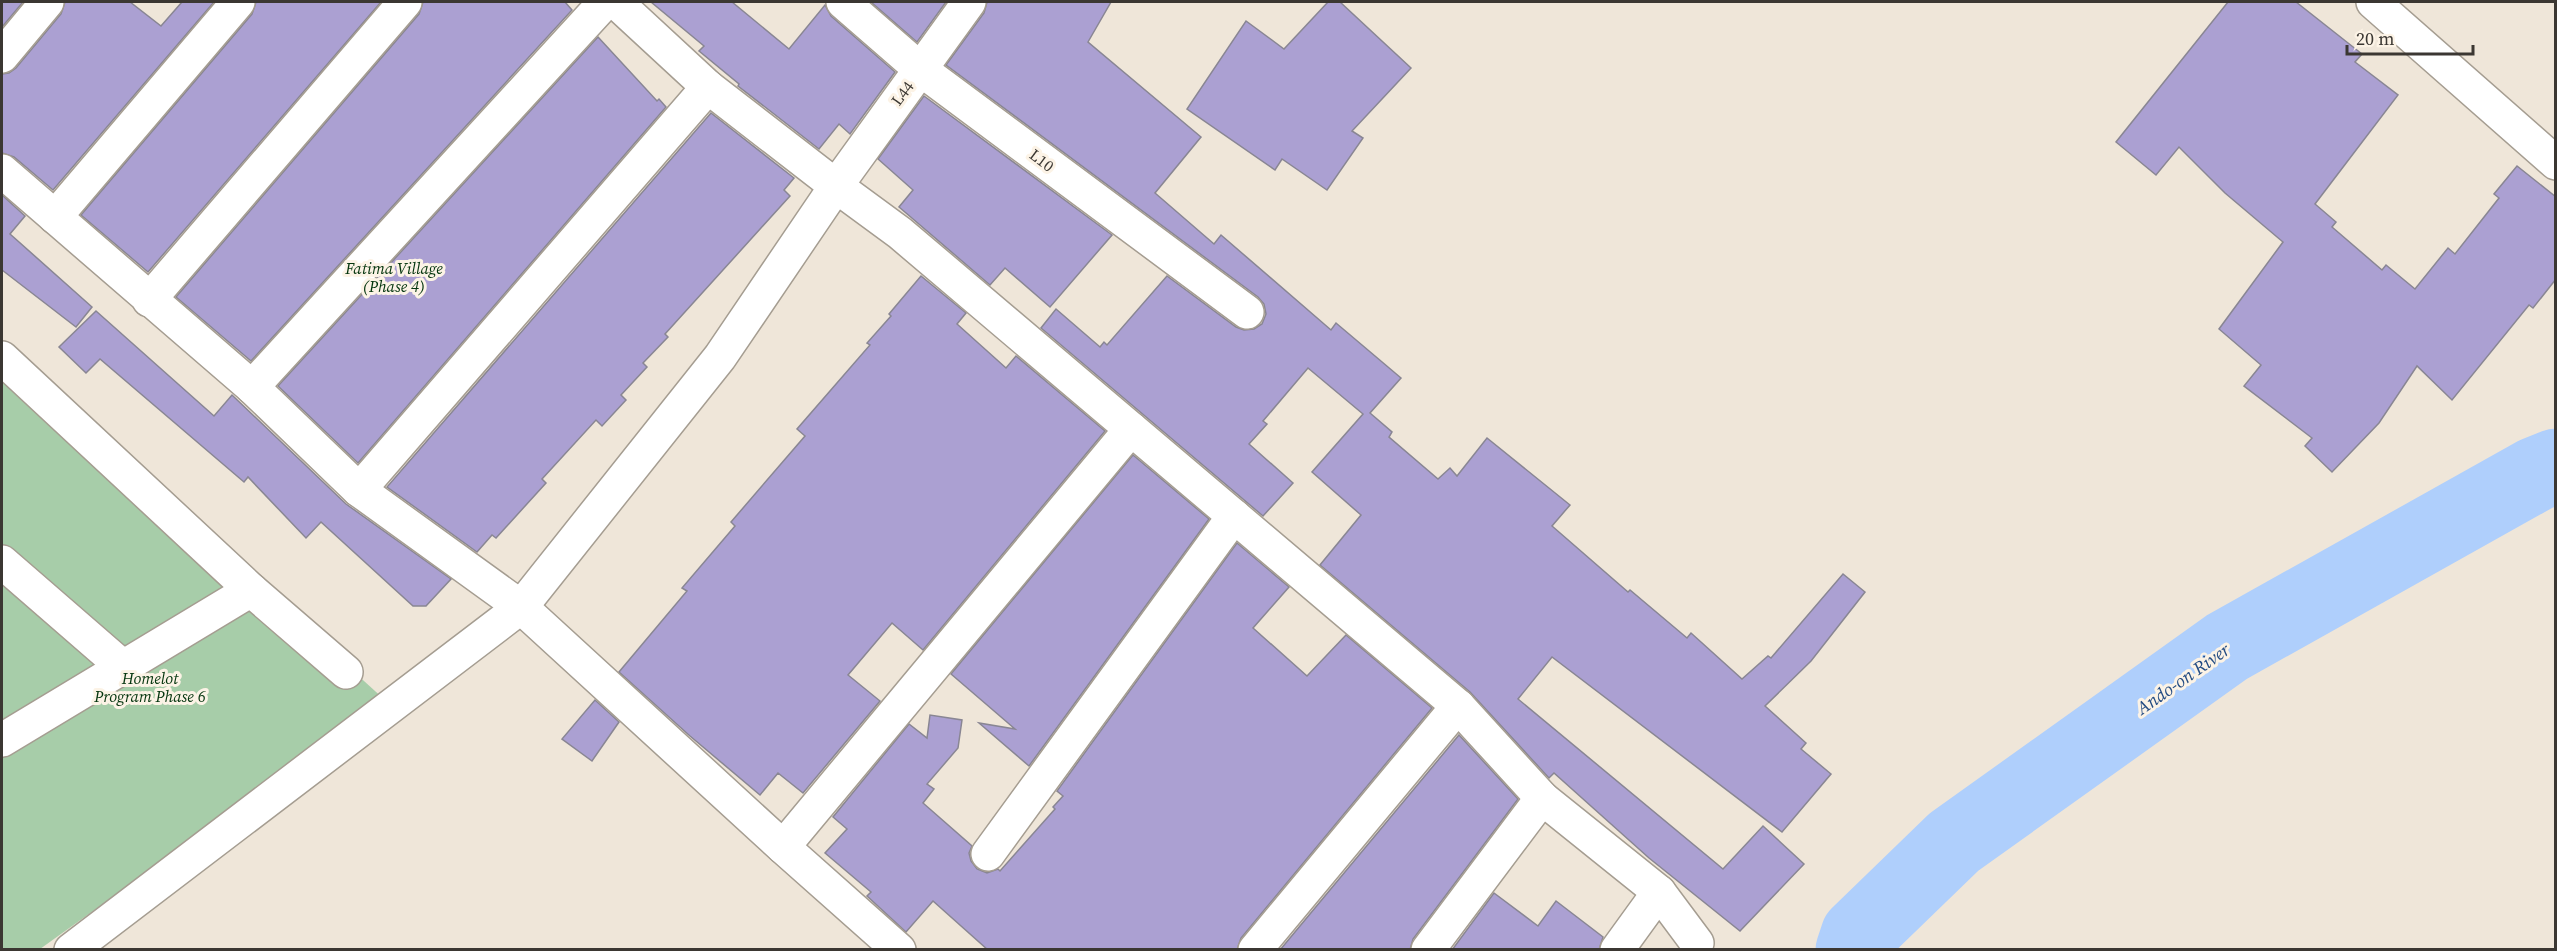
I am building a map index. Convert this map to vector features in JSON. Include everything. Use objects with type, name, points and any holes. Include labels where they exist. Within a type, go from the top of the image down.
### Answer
[{"type":"street","points":[[2,56],[47,2]]},
{"type":"street","points":[[55,217],[238,2]]},
{"type":"street","points":[[149,300],[405,2]]},
{"type":"street","points":[[252,387],[605,2]]},
{"type":"street","points":[[616,2],[708,87],[900,233],[1458,706],[1542,798],[1659,892],[1697,943]]},
{"type":"street","name":"L10","points":[[843,2],[920,69],[1247,312]]},
{"type":"street","name":"L44","points":[[71,950],[521,607],[720,357],[836,186],[969,2]]},
{"type":"street","points":[[2373,2],[2556,163]]},
{"type":"street","points":[[359,490],[708,87]]},
{"type":"street","points":[[2,171],[252,387],[359,490],[521,607],[898,950]]},
{"type":"street","points":[[2,358],[251,590],[346,672]]},
{"type":"street","points":[[783,847],[1131,429]]},
{"type":"street","points":[[988,854],[1234,516]]},
{"type":"street","points":[[2,562],[123,666]]},
{"type":"street","points":[[2,740],[251,590]]},
{"type":"street","points":[[1255,950],[1458,706]]},
{"type":"street","points":[[1428,950],[1542,798]]},
{"type":"street","points":[[1617,950],[1659,892]]},
{"type":"green space","name":"Homelot Program Phase 6","points":[[2,352],[386,701],[40,949],[2,949]]},
{"type":"building","points":[[2,2],[23,2],[2,27]]},
{"type":"building","points":[[65,2],[130,2],[161,26],[182,2],[214,2],[53,190],[14,157],[2,153],[2,74],[9,73],[16,68],[61,14]]},
{"type":"building","points":[[256,2],[381,2],[148,272],[81,215],[252,14]]},
{"type":"building","points":[[423,2],[565,2],[572,10],[251,361],[176,297],[419,14]]},
{"type":"building","points":[[651,2],[732,2],[789,49],[825,5],[831,16],[895,72],[850,134],[839,124],[819,149],[738,86],[739,84],[699,51],[704,46]]},
{"type":"building","points":[[871,2],[946,2],[917,42]]},
{"type":"building","points":[[987,2],[1111,2],[1088,42],[1201,137],[1155,193],[1214,244],[1221,235],[1331,330],[1336,323],[1401,378],[1370,413],[1392,432],[1389,437],[1438,479],[1450,468],[1457,476],[1487,438],[1570,505],[1552,526],[1628,592],[1630,590],[1687,638],[1691,633],[1742,679],[1768,656],[1771,658],[1843,574],[1865,592],[1811,661],[1765,706],[1806,743],[1801,749],[1831,774],[1782,832],[1552,657],[1518,699],[1723,869],[1763,826],[1804,864],[1740,931],[1649,858],[1554,773],[1549,778],[1470,692],[1320,565],[1361,515],[1312,472],[1363,414],[1308,368],[1263,421],[1267,424],[1249,444],[1293,483],[1263,516],[1041,328],[1056,309],[1100,347],[1104,342],[1107,345],[1167,276],[1236,327],[1244,330],[1254,329],[1262,324],[1266,314],[1264,304],[1258,297],[946,65],[984,13]]},
{"type":"building","points":[[1328,2],[1340,2],[1411,68],[1352,131],[1363,138],[1327,190],[1282,159],[1275,170],[1187,109],[1246,21],[1284,49]]},
{"type":"building","points":[[2228,2],[2296,2],[2362,54],[2355,62],[2398,95],[2315,204],[2336,222],[2332,227],[2382,270],[2386,265],[2415,289],[2448,248],[2455,254],[2499,198],[2494,194],[2517,166],[2556,197],[2556,279],[2533,308],[2529,305],[2452,400],[2417,366],[2379,423],[2332,472],[2305,446],[2312,438],[2244,386],[2261,365],[2219,329],[2283,242],[2225,193],[2179,147],[2156,175],[2116,142]]},
{"type":"building","points":[[598,37],[657,101],[659,99],[666,107],[358,463],[278,386]]},
{"type":"building","points":[[924,96],[1112,235],[1050,307],[1005,268],[990,285],[899,207],[913,190],[878,159]]},
{"type":"building","points":[[711,113],[794,178],[784,190],[790,196],[665,334],[668,337],[643,363],[647,367],[621,395],[626,400],[602,426],[596,420],[542,479],[546,483],[496,538],[492,535],[477,552],[387,487]]},
{"type":"building","points":[[2,195],[25,216],[10,234],[92,307],[76,327],[2,270]]},
{"type":"building","points":[[921,276],[966,313],[957,324],[1006,368],[1016,356],[1105,431],[923,650],[892,623],[848,675],[880,701],[803,793],[778,773],[760,795],[619,672],[687,591],[682,588],[735,526],[731,522],[805,436],[797,429],[870,345],[867,343]]},
{"type":"building","points":[[96,311],[214,416],[232,395],[346,504],[451,579],[426,606],[413,606],[321,522],[306,538],[248,477],[244,482],[100,359],[86,373],[59,347]]},
{"type":"building","points":[[1133,455],[1209,519],[1029,766],[979,723],[1015,729],[951,674]]},
{"type":"building","points":[[1237,543],[1289,587],[1253,628],[1307,676],[1346,635],[1432,708],[1241,938],[1237,950],[988,950],[933,901],[906,932],[867,896],[871,892],[825,853],[847,829],[833,817],[909,724],[927,738],[930,715],[962,720],[958,748],[927,784],[934,789],[923,803],[972,846],[969,853],[977,869],[987,873],[998,869],[1000,871],[1055,809],[1053,807],[1063,796],[1057,791]]},
{"type":"building","points":[[595,700],[619,722],[592,761],[562,739]]},
{"type":"building","points":[[1459,735],[1518,799],[1413,939],[1410,950],[1280,950]]},
{"type":"building","points":[[1494,893],[1538,926],[1556,901],[1603,937],[1599,950],[1452,950]]},
{"type":"waterway","name":"Ando-on River","points":[[1853,950],[1858,935],[1954,842],[2227,647],[2536,474],[2556,466]]},
{"type":"park label","name":"Fatima Village (Phase 4)","points":[[394,277]]}]
